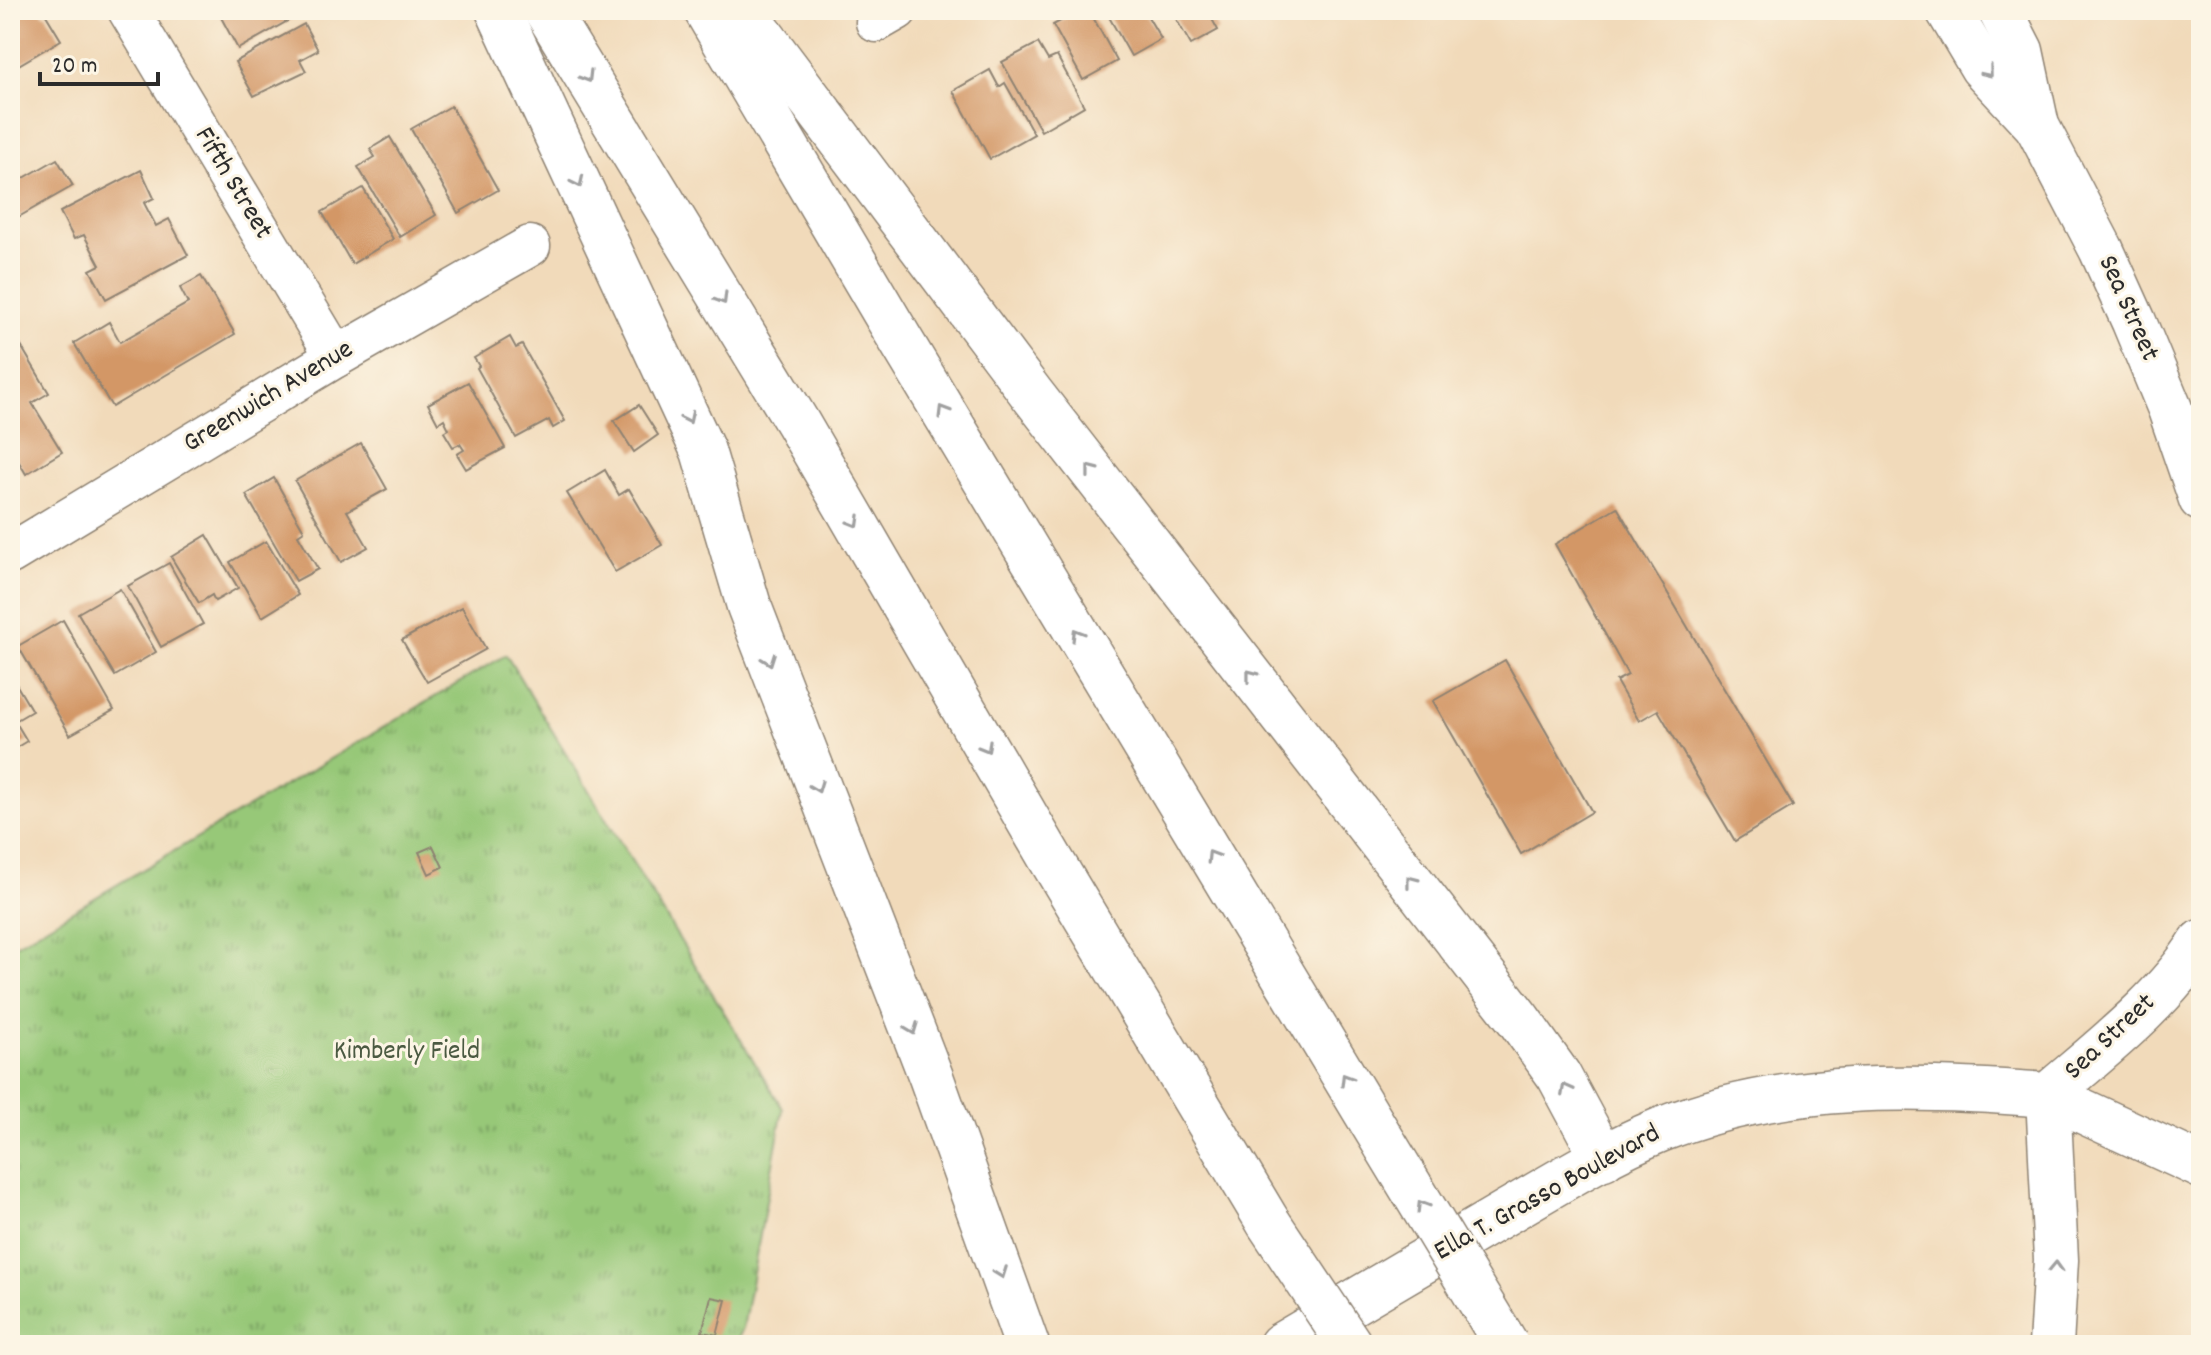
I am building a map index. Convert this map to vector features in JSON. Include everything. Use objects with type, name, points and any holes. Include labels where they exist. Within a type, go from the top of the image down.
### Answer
[{"type":"main road","points":[[498,10],[703,451],[749,606],[931,1077],[1027,1345]]},
{"type":"main road","points":[[546,10],[797,422],[1049,856],[1268,1222],[1350,1345]]},
{"type":"main road","points":[[706,10],[903,344],[1506,1345]]},
{"type":"main road","points":[[743,10],[1031,393],[1519,1020],[1559,1076],[1603,1158]]},
{"type":"main road","name":"Sea Street","points":[[1948,10],[1982,67],[2037,126]]},
{"type":"main road","name":"Sea Street","points":[[2000,10],[2021,51],[2037,126],[2101,249],[2134,322],[2170,409],[2201,499]]},
{"type":"main road","name":"Sea Street","points":[[2048,1095],[2114,1038],[2166,987],[2201,942]]},
{"type":"main road","name":"Ella T. Grasso Boulevard","points":[[1281,1345],[1603,1158],[1661,1130],[1725,1110],[1782,1098],[1852,1088],[1971,1089],[2048,1095],[2201,1166]]},
{"type":"main road","points":[[2048,1095],[2056,1260],[2051,1345]]},
{"type":"street","name":"Fifth Street","points":[[128,10],[336,357]]},
{"type":"street","name":"Greenwich Avenue","points":[[10,554],[336,357],[530,246]]},
{"type":"green space","name":"Kimberly Field","points":[[506,655],[783,1109],[743,1328],[735,1345],[10,1345],[10,948]]},
{"type":"building","points":[[10,10],[37,10],[46,15],[61,40],[10,70]]},
{"type":"building","points":[[217,10],[307,10],[238,49]]},
{"type":"building","points":[[1081,10],[1089,10],[1117,61],[1083,80],[1053,25]]},
{"type":"building","points":[[1105,10],[1144,10],[1161,39],[1131,56]]},
{"type":"building","points":[[1171,10],[1207,10],[1218,30],[1191,45]]},
{"type":"building","points":[[304,24],[318,50],[300,60],[306,71],[254,96],[235,62]]},
{"type":"building","points":[[1038,43],[1048,60],[1057,56],[1084,106],[1041,131],[1002,62]]},
{"type":"building","points":[[990,70],[999,87],[1005,83],[1034,134],[990,159],[953,91]]},
{"type":"building","points":[[451,106],[498,190],[458,213],[411,129]]},
{"type":"building","points":[[390,137],[436,215],[400,237],[358,167],[375,157],[370,149]]},
{"type":"building","points":[[57,159],[73,186],[15,219],[10,211],[10,186]]},
{"type":"building","points":[[141,170],[154,198],[144,203],[156,226],[169,219],[188,255],[106,299],[90,270],[100,265],[84,235],[74,239],[60,212]]},
{"type":"building","points":[[363,188],[393,239],[352,264],[322,212]]},
{"type":"building","points":[[201,276],[235,334],[112,407],[74,343],[109,322],[120,342],[188,303],[180,288]]},
{"type":"building","points":[[510,337],[516,348],[522,345],[565,421],[553,428],[549,420],[516,438],[474,358]]},
{"type":"building","points":[[21,346],[49,393],[32,403],[62,452],[26,474],[10,447],[10,353]]},
{"type":"building","points":[[468,382],[505,448],[466,469],[457,454],[464,450],[460,444],[453,447],[444,432],[449,429],[444,419],[438,423],[428,404]]},
{"type":"building","points":[[639,405],[658,435],[634,452],[614,421]]},
{"type":"building","points":[[361,443],[387,489],[347,511],[368,547],[341,562],[295,481]]},
{"type":"building","points":[[605,470],[619,495],[629,489],[662,545],[615,572],[567,493]]},
{"type":"building","points":[[274,478],[304,531],[298,535],[318,569],[296,581],[246,495]]},
{"type":"building","points":[[1617,507],[1793,806],[1735,841],[1658,710],[1639,721],[1616,681],[1628,675],[1555,544]]},
{"type":"building","points":[[207,535],[238,588],[215,601],[212,595],[199,603],[171,557]]},
{"type":"building","points":[[266,541],[298,595],[262,617],[230,562]]},
{"type":"building","points":[[169,563],[203,624],[161,647],[128,586]]},
{"type":"building","points":[[120,589],[156,652],[115,676],[78,613]]},
{"type":"building","points":[[462,607],[486,649],[427,682],[402,640]]},
{"type":"building","points":[[63,620],[114,710],[70,735],[18,646]]},
{"type":"building","points":[[1505,660],[1592,812],[1521,854],[1433,701]]},
{"type":"building","points":[[10,674],[32,711],[15,721],[27,741],[12,750],[10,747]]},
{"type":"building","points":[[433,846],[443,867],[429,874],[419,852]]},
{"type":"building","points":[[711,1297],[726,1300],[717,1335],[702,1332]]}]
